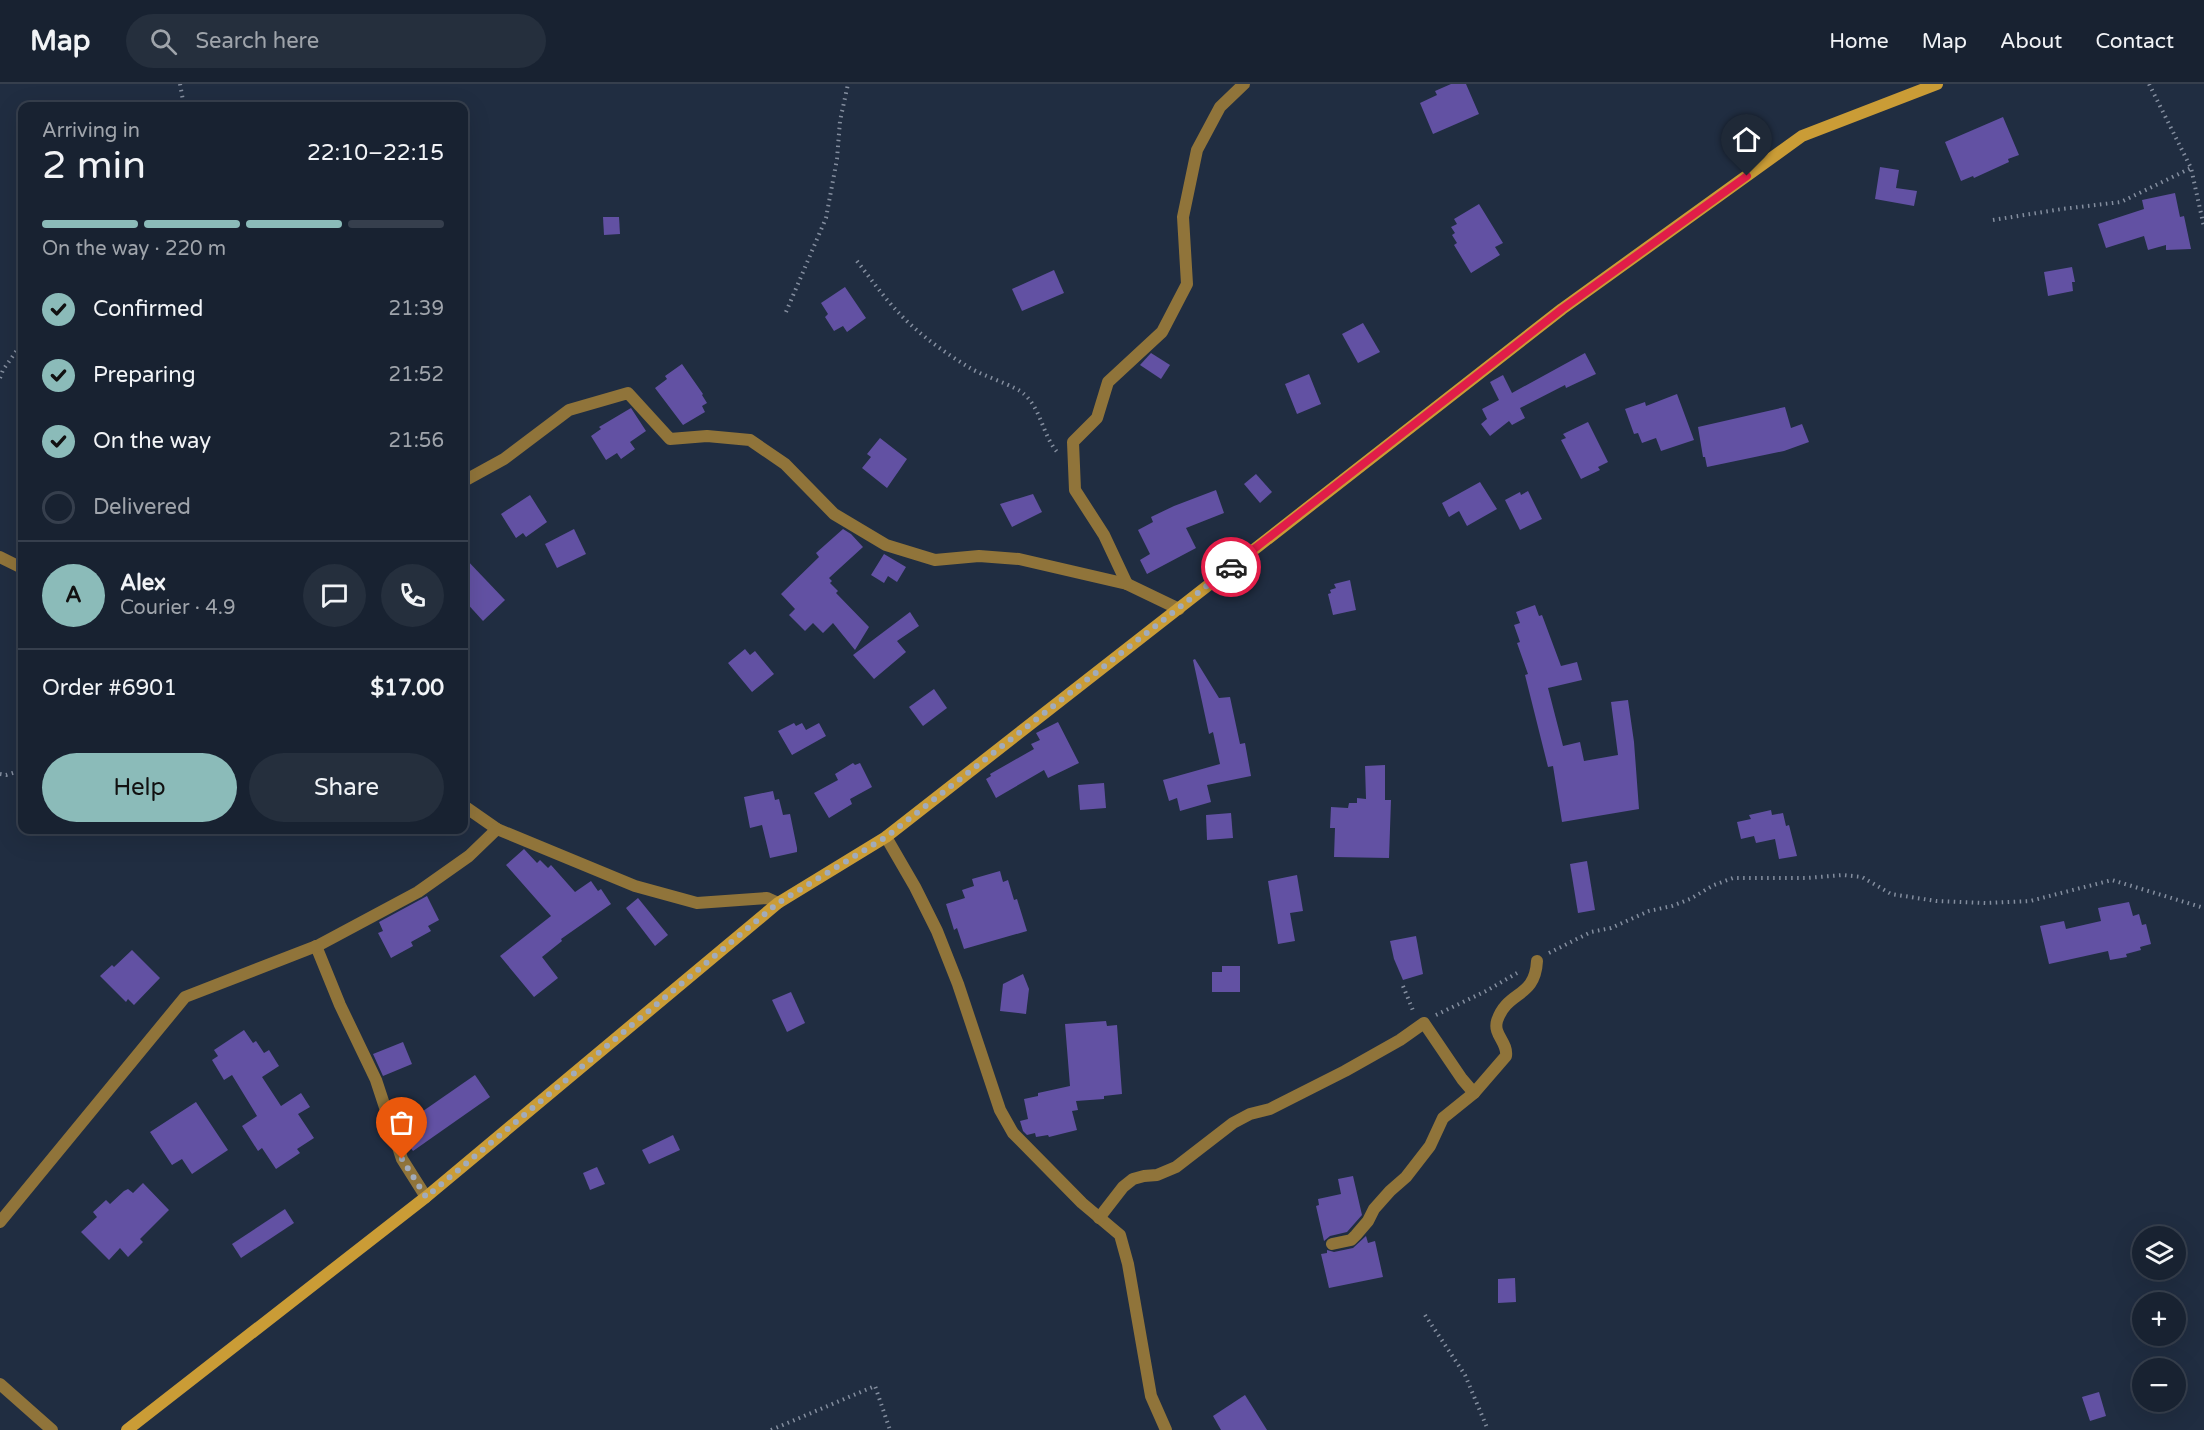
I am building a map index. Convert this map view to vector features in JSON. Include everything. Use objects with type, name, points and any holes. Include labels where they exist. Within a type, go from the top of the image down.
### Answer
[{"type":"street","points":[[1127,584],[1104,534],[1075,490],[1073,442],[1097,418],[1108,382],[1162,332],[1187,284],[1183,216],[1197,150],[1220,107],[1244,84]]},
{"type":"street","points":[[127,1430],[426,1197],[778,903],[886,837],[1562,309],[1802,136],[1937,84]]},
{"type":"street","points":[[468,479],[504,459],[568,410],[628,393],[670,439],[706,436],[750,441],[784,464],[834,514],[886,545],[935,560],[979,556],[1019,559],[1127,584],[1179,609]]},
{"type":"street","points":[[0,557],[18,566]]},
{"type":"street","points":[[468,809],[497,829],[635,886],[697,903],[766,898],[778,903]]},
{"type":"street","points":[[0,1222],[185,997],[316,946],[418,892],[469,856],[497,829]]},
{"type":"street","points":[[886,837],[915,887],[937,932],[958,984],[1000,1110],[1013,1133],[1082,1203],[1120,1235],[1128,1264],[1151,1396],[1166,1430]]},
{"type":"street","points":[[316,946],[340,1005],[376,1080],[402,1159],[426,1197]]},
{"type":"street","points":[[1332,1244],[1351,1240],[1356,1235],[1368,1221],[1374,1209],[1406,1177],[1430,1146],[1443,1118],[1474,1093],[1506,1056],[1505,1047],[1496,1032],[1496,1024],[1504,1006],[1531,985],[1537,961]]},
{"type":"street","points":[[1099,1218],[1123,1187],[1133,1179],[1157,1176],[1176,1167],[1233,1123],[1250,1114],[1270,1109],[1361,1063],[1424,1023],[1474,1093]]},
{"type":"street","points":[[0,1384],[52,1430]]},
{"type":"path","points":[[180,84],[183,102]]},
{"type":"path","points":[[786,312],[826,218],[837,159],[840,120],[848,84]]},
{"type":"path","points":[[2149,84],[2191,168],[2204,227]]},
{"type":"path","points":[[1993,220],[2121,202],[2191,168]]},
{"type":"path","points":[[857,261],[898,313],[938,346],[970,369],[1023,392],[1037,410],[1049,444],[1074,472]]},
{"type":"path","points":[[0,378],[18,349]]},
{"type":"path","points":[[0,774],[6,775],[18,771]]},
{"type":"path","points":[[1403,986],[1414,1013],[1420,1022],[1424,1023],[1592,932],[1611,928],[1649,911],[1681,902],[1733,878],[1807,878],[1843,874],[1862,878],[1891,894],[1936,901],[1986,903],[2030,902],[2112,880],[2204,908]]},
{"type":"path","points":[[1425,1315],[1465,1375],[1488,1430]]},
{"type":"path","points":[[771,1430],[875,1386],[890,1430]]},
{"type":"building","points":[[1451,84],[1466,84],[1479,114],[1433,134],[1420,103],[1437,95],[1435,91]]},
{"type":"building","points":[[2003,117],[2019,155],[1974,178],[1973,176],[1961,181],[1945,142]]},
{"type":"building","points":[[1880,167],[1899,170],[1896,188],[1917,191],[1914,206],[1875,199]]},
{"type":"building","points":[[2175,193],[2180,217],[2184,216],[2191,249],[2166,250],[2166,245],[2148,250],[2144,236],[2106,248],[2098,224],[2144,209],[2142,200]]},
{"type":"building","points":[[1479,204],[1503,243],[1495,247],[1500,255],[1471,273],[1454,245],[1457,243],[1452,235],[1455,233],[1451,227],[1457,224],[1454,219]]},
{"type":"building","points":[[603,217],[619,217],[620,234],[604,235]]},
{"type":"building","points":[[2072,267],[2075,282],[2072,282],[2073,291],[2048,296],[2044,272]]},
{"type":"building","points":[[1054,270],[1064,293],[1022,311],[1012,289]]},
{"type":"building","points":[[845,287],[866,318],[847,332],[843,326],[834,331],[825,317],[828,314],[821,303]]},
{"type":"building","points":[[1363,323],[1380,352],[1358,363],[1342,334]]},
{"type":"building","points":[[1151,353],[1170,365],[1161,379],[1140,365]]},
{"type":"building","points":[[1585,353],[1596,374],[1566,388],[1565,385],[1520,408],[1525,418],[1512,425],[1509,421],[1490,436],[1481,424],[1487,419],[1482,409],[1499,400],[1490,382],[1503,375],[1512,393]]},
{"type":"building","points":[[682,364],[707,403],[702,406],[705,412],[683,425],[655,388],[667,379],[665,376]]},
{"type":"building","points":[[1309,374],[1321,404],[1297,414],[1285,384]]},
{"type":"building","points":[[1677,394],[1694,440],[1661,451],[1656,438],[1642,443],[1638,433],[1634,434],[1625,409],[1645,402],[1646,406]]},
{"type":"building","points":[[1785,407],[1791,428],[1802,424],[1809,442],[1784,451],[1707,467],[1698,427]]},
{"type":"building","points":[[631,408],[646,431],[630,442],[635,449],[621,459],[617,453],[606,460],[591,436],[601,429],[599,427]]},
{"type":"building","points":[[1588,422],[1608,462],[1598,467],[1600,470],[1581,479],[1561,440],[1566,438],[1563,434]]},
{"type":"building","points":[[880,438],[907,459],[887,488],[862,468],[871,457],[867,454]]},
{"type":"building","points":[[1256,474],[1272,492],[1260,503],[1244,484]]},
{"type":"building","points":[[1480,482],[1497,509],[1467,526],[1459,511],[1449,517],[1442,503]]},
{"type":"building","points":[[1216,490],[1224,513],[1186,528],[1196,548],[1147,574],[1140,560],[1150,554],[1138,530],[1153,522],[1151,517]]},
{"type":"building","points":[[1528,491],[1542,519],[1520,530],[1505,500],[1520,492],[1521,495]]},
{"type":"building","points":[[1033,494],[1042,512],[1012,527],[1000,504]]},
{"type":"building","points":[[530,495],[547,522],[526,537],[523,533],[516,538],[501,514]]},
{"type":"building","points":[[574,529],[586,554],[557,568],[545,544]]},
{"type":"building","points":[[843,529],[863,547],[829,578],[832,581],[830,583],[838,591],[836,593],[869,627],[855,650],[833,623],[823,633],[813,623],[805,631],[789,615],[795,609],[781,594],[819,557],[816,553]]},
{"type":"building","points":[[884,554],[906,567],[897,582],[888,576],[884,583],[871,575]]},
{"type":"building","points":[[468,561],[505,600],[483,621],[468,604]]},
{"type":"building","points":[[1350,580],[1356,610],[1333,615],[1328,594],[1331,593],[1330,590],[1336,588],[1334,584]]},
{"type":"building","points":[[1535,605],[1539,616],[1542,615],[1561,666],[1577,662],[1582,680],[1548,688],[1563,746],[1580,742],[1584,761],[1618,755],[1611,702],[1628,700],[1639,809],[1562,822],[1553,766],[1548,767],[1525,675],[1528,674],[1517,643],[1520,642],[1514,625],[1520,623],[1516,612]]},
{"type":"building","points":[[910,612],[919,626],[897,641],[906,652],[874,679],[853,655]]},
{"type":"building","points":[[745,649],[750,655],[755,651],[774,674],[752,692],[728,663]]},
{"type":"building","points":[[1195,659],[1219,698],[1230,697],[1240,744],[1245,743],[1251,776],[1207,785],[1211,802],[1180,811],[1177,798],[1169,801],[1163,780],[1220,764],[1213,732],[1209,734],[1193,660]]},
{"type":"building","points":[[934,689],[947,708],[923,726],[909,707]]},
{"type":"building","points":[[1058,722],[1079,763],[1048,778],[1044,770],[996,798],[986,779],[991,776],[990,774],[1034,749],[1031,744],[1040,740],[1036,733]]},
{"type":"building","points":[[794,723],[796,726],[802,723],[806,730],[819,723],[826,736],[792,755],[778,731]]},
{"type":"building","points":[[853,763],[855,765],[860,763],[872,787],[850,799],[852,804],[829,818],[814,793],[838,780],[835,774]]},
{"type":"building","points":[[1385,765],[1385,800],[1391,800],[1389,858],[1334,857],[1335,828],[1330,828],[1331,807],[1348,808],[1349,803],[1357,803],[1357,798],[1366,799],[1365,766]]},
{"type":"building","points":[[1104,783],[1106,808],[1080,810],[1078,785]]},
{"type":"building","points":[[773,791],[775,800],[779,799],[783,815],[790,814],[797,852],[770,858],[762,825],[750,828],[744,797]]},
{"type":"building","points":[[1771,810],[1772,815],[1783,813],[1786,826],[1789,825],[1797,856],[1779,859],[1775,839],[1756,843],[1754,836],[1741,839],[1737,822],[1751,819],[1749,815]]},
{"type":"building","points":[[1231,813],[1233,838],[1207,840],[1206,815]]},
{"type":"building","points":[[524,849],[537,863],[540,860],[548,868],[551,865],[575,892],[591,881],[598,891],[601,889],[611,904],[561,939],[562,941],[542,957],[558,978],[534,997],[500,956],[551,916],[506,865]]},
{"type":"building","points":[[1587,861],[1595,910],[1578,913],[1570,864]]},
{"type":"building","points":[[1000,871],[1003,882],[1008,880],[1014,900],[1017,899],[1027,931],[964,949],[957,928],[954,930],[946,904],[965,898],[962,890],[974,886],[972,879]]},
{"type":"building","points":[[1297,875],[1303,911],[1290,913],[1295,941],[1278,944],[1268,881]]},
{"type":"building","points":[[427,896],[439,920],[428,926],[431,931],[411,942],[413,946],[391,958],[378,933],[383,931],[379,922]]},
{"type":"building","points":[[638,898],[668,935],[655,946],[626,908]]},
{"type":"building","points":[[2129,902],[2133,916],[2139,914],[2142,925],[2146,924],[2151,944],[2140,947],[2141,950],[2126,954],[2127,957],[2110,960],[2108,951],[2049,964],[2040,926],[2064,921],[2066,929],[2101,921],[2098,908]]},
{"type":"building","points":[[1416,936],[1423,974],[1403,980],[1394,959],[1390,941]]},
{"type":"building","points":[[132,950],[160,978],[134,1005],[128,999],[126,1002],[100,976],[112,965],[114,967]]},
{"type":"building","points":[[1222,966],[1240,966],[1240,992],[1212,992],[1212,972],[1222,972]]},
{"type":"building","points":[[1023,974],[1029,989],[1026,1014],[1000,1011],[1003,984]]},
{"type":"building","points":[[791,992],[805,1023],[787,1032],[772,1000]]},
{"type":"building","points":[[1106,1021],[1107,1026],[1117,1025],[1122,1094],[1104,1096],[1104,1099],[1076,1101],[1078,1110],[1072,1111],[1077,1130],[1049,1137],[1048,1135],[1036,1137],[1035,1133],[1027,1135],[1020,1121],[1028,1119],[1024,1099],[1038,1096],[1038,1093],[1070,1086],[1065,1024]]},
{"type":"building","points":[[244,1030],[253,1043],[256,1041],[264,1053],[269,1050],[279,1066],[262,1077],[281,1106],[301,1093],[310,1107],[298,1114],[314,1138],[297,1149],[300,1153],[276,1169],[262,1148],[258,1151],[242,1126],[257,1116],[232,1075],[224,1080],[212,1060],[218,1056],[214,1050]]},
{"type":"building","points":[[403,1042],[412,1064],[383,1076],[373,1054]]},
{"type":"building","points":[[475,1075],[490,1097],[413,1151],[404,1139],[400,1127]]},
{"type":"building","points":[[196,1102],[228,1150],[192,1174],[182,1159],[172,1165],[150,1132]]},
{"type":"building","points":[[673,1135],[680,1150],[649,1164],[642,1150]]},
{"type":"building","points":[[597,1167],[605,1184],[590,1190],[583,1173]]},
{"type":"building","points":[[1353,1176],[1362,1215],[1347,1232],[1330,1236],[1324,1241],[1316,1206],[1319,1205],[1318,1199],[1341,1194],[1338,1179]]},
{"type":"building","points":[[143,1183],[169,1210],[140,1239],[143,1242],[128,1257],[120,1248],[109,1260],[81,1232],[97,1217],[93,1212],[106,1200],[110,1204],[124,1191],[128,1189],[133,1193]]},
{"type":"building","points":[[285,1209],[294,1223],[241,1258],[232,1244]]},
{"type":"building","points":[[1366,1236],[1368,1243],[1375,1241],[1383,1277],[1329,1288],[1321,1254],[1327,1253],[1327,1250],[1334,1252],[1353,1248]]},
{"type":"building","points":[[1515,1278],[1516,1302],[1498,1303],[1498,1279]]},
{"type":"building","points":[[2099,1392],[2106,1416],[2090,1421],[2082,1397]]},
{"type":"building","points":[[1245,1395],[1267,1430],[1221,1430],[1213,1416]]},
{"type":"way so far","points":[[402,1159],[426,1197],[778,903],[886,837],[1231,567]]},
{"type":"route","points":[[1231,567],[1562,309],[1747,176]]}]
